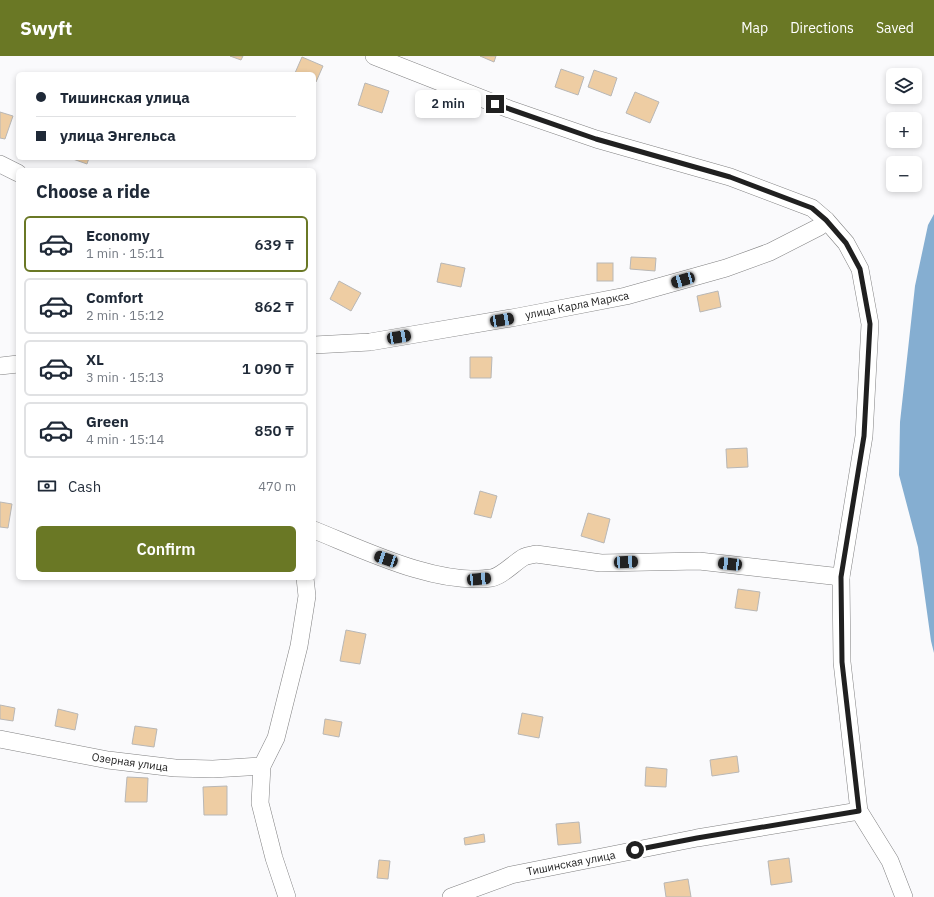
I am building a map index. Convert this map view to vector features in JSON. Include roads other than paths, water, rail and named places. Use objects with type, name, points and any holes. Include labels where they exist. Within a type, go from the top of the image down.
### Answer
[{"type":"street","points":[[374,56],[509,109],[596,139],[730,177],[812,208],[826,220],[846,243],[860,269],[870,324],[864,436],[841,577],[842,662],[859,811],[890,861],[904,897]]},
{"type":"street","points":[[0,164],[16,172]]},
{"type":"street","name":"улица Карла Маркса","points":[[316,345],[370,342],[517,317],[626,296],[726,268],[770,252],[819,227],[826,220]]},
{"type":"street","points":[[0,366],[16,364]]},
{"type":"street","points":[[316,531],[371,554],[428,573],[459,578],[493,578],[526,556],[536,554],[601,563],[699,561],[841,577]]},
{"type":"street","points":[[287,897],[274,858],[260,803],[262,766],[276,738],[299,646],[307,596],[305,580]]},
{"type":"street","name":"Озерная улица","points":[[0,738],[108,760],[175,768],[213,769],[262,766]]},
{"type":"street","name":"Тишинская улица","points":[[451,897],[511,875],[697,838],[859,811]]},
{"type":"water","points":[[934,214],[934,653],[918,547],[899,475],[900,422],[915,286],[928,225]]}]
